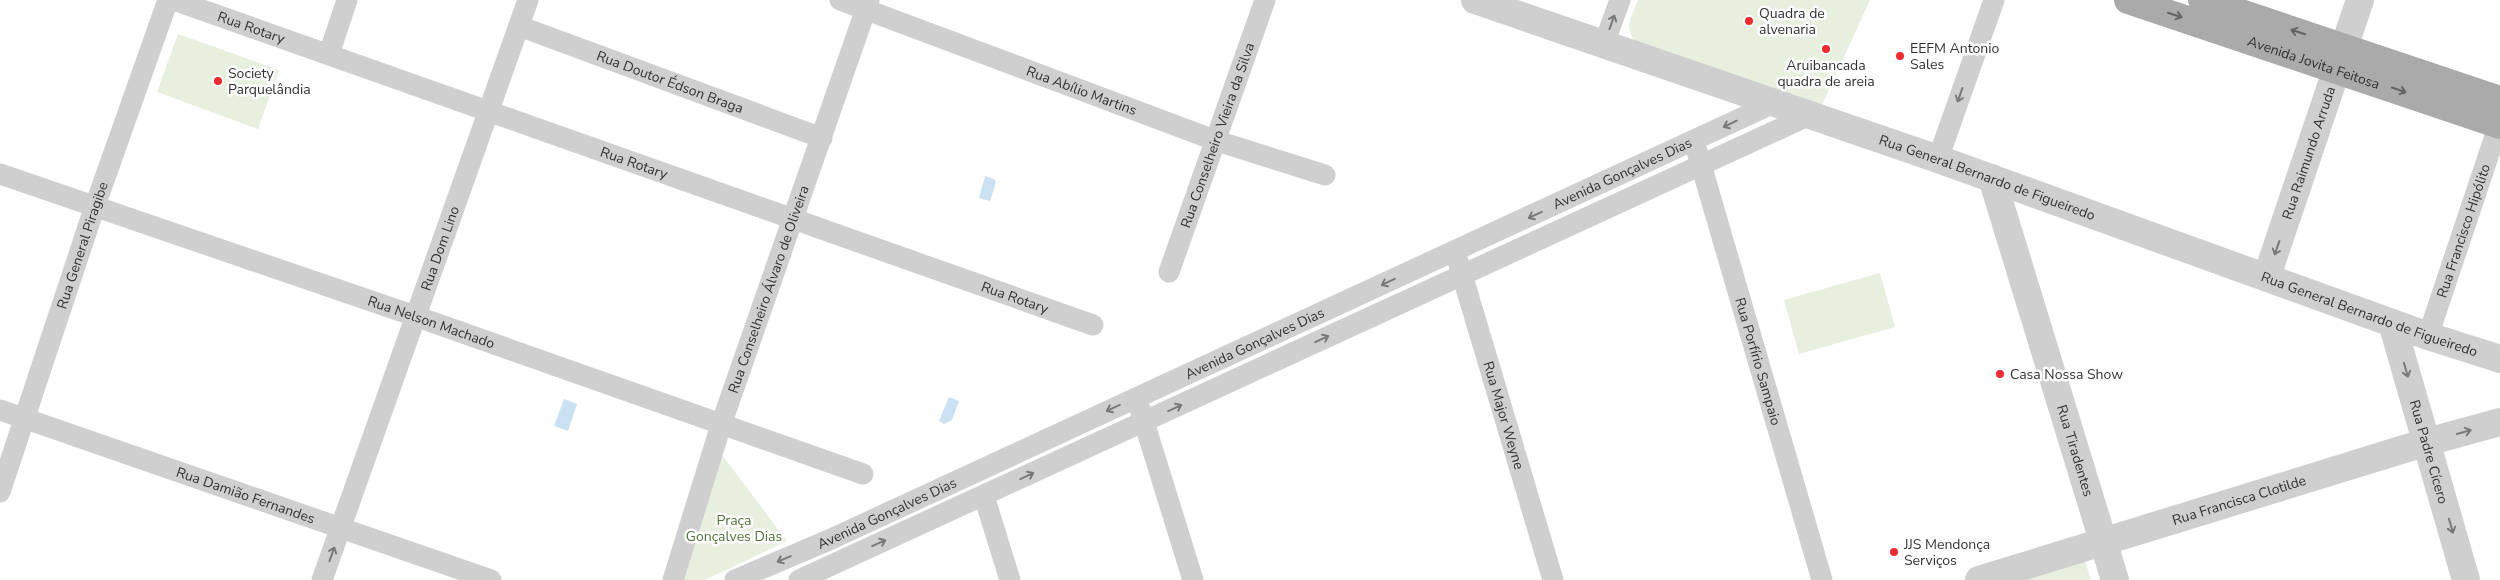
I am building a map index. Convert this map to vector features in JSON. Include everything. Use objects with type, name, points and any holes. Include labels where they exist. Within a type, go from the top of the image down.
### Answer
[{"type":"main road","name":"Avenida Jovita Feitosa","points":[[2128,0],[2340,58]]},
{"type":"main road","name":"Avenida Jovita Feitosa","points":[[2202,0],[2340,58],[2500,116]]},
{"type":"street","name":"Rua General Piragibe","points":[[0,492],[26,419],[95,206],[168,0]]},
{"type":"street","name":"Rua Rotary","points":[[174,0],[1093,325]]},
{"type":"street","points":[[329,54],[347,0]]},
{"type":"street","name":"Rua Dom Lino","points":[[322,580],[528,0]]},
{"type":"street","name":"Rua Abílio Martins","points":[[840,0],[868,5],[1217,141],[1325,175]]},
{"type":"street","name":"Rua Conselheiro Vieira da Silva","points":[[1169,272],[1217,141],[1265,0]]},
{"type":"street","name":"Rua General Bernardo de Figueiredo","points":[[1475,0],[1938,158],[2428,336],[2500,358]]},
{"type":"street","points":[[1604,44],[1620,0]]},
{"type":"street","points":[[1938,158],[1994,0]]},
{"type":"street","name":"Rua Raimundo Arruda","points":[[2267,276],[2360,0]]},
{"type":"street","name":"Rua Conselheiro Álvaro de Oliveira","points":[[673,580],[721,425],[868,5]]},
{"type":"street","name":"Rua Doutor Édson Braga","points":[[519,26],[822,138]]},
{"type":"street","name":"Avenida Gonçalves Dias","points":[[735,580],[829,540],[1694,142],[1774,103]]},
{"type":"street","name":"Avenida Gonçalves Dias","points":[[799,580],[837,572],[984,496],[1810,115]]},
{"type":"street","name":"Rua Francisco Hipólito","points":[[2428,336],[2500,116]]},
{"type":"street","name":"Rua Porfírio Sampaio","points":[[1694,142],[1822,580]]},
{"type":"street","name":"Rua Nelson Machado","points":[[0,174],[415,316],[863,474]]},
{"type":"street","name":"Rua Tiradentes","points":[[1992,178],[2115,580]]},
{"type":"street","name":"Rua Major Weyne","points":[[1454,252],[1553,580]]},
{"type":"street","name":"Rua Padre Cícero","points":[[2392,323],[2466,580]]},
{"type":"street","points":[[1137,397],[1193,580]]},
{"type":"street","name":"Rua Damião Fernandes","points":[[0,410],[491,580]]},
{"type":"street","name":"Rua Francisca Clotilde","points":[[1979,580],[2427,442],[2500,422]]},
{"type":"street","points":[[984,496],[1010,580]]},
{"type":"street","points":[[829,540],[837,572]]},
{"type":"green space","points":[[1638,0],[1870,0],[1822,105],[1637,44],[1629,27]]},
{"type":"green space","name":"Society Parquelândia","points":[[178,34],[279,70],[258,129],[157,92]]},
{"type":"green space","points":[[1880,273],[1895,327],[1799,354],[1784,300]]},
{"type":"green space","name":"Praça Gonçalves Dias","points":[[722,455],[787,541],[705,580],[678,580]]},
{"type":"green space","points":[[2084,558],[2091,580],[2010,580]]},
{"type":"water","points":[[985,176],[994,179],[996,182],[990,201],[979,198]]},
{"type":"water","points":[[949,397],[959,401],[952,420],[944,424],[939,421]]},
{"type":"water","points":[[564,399],[577,404],[568,431],[554,426]]},
{"type":"place","name":"Quadra de alvenaria","points":[[1749,21]]},
{"type":"place","name":"Aruibancada quadra de areia","points":[[1826,49]]},
{"type":"place","name":"EEFM Antonio Sales","points":[[1900,56]]},
{"type":"place","name":"Society Parquelândia","points":[[218,81]]},
{"type":"place","name":"Casa Nossa Show","points":[[2000,374]]},
{"type":"place","name":"JJS Mendonça Serviços","points":[[1894,552]]}]
